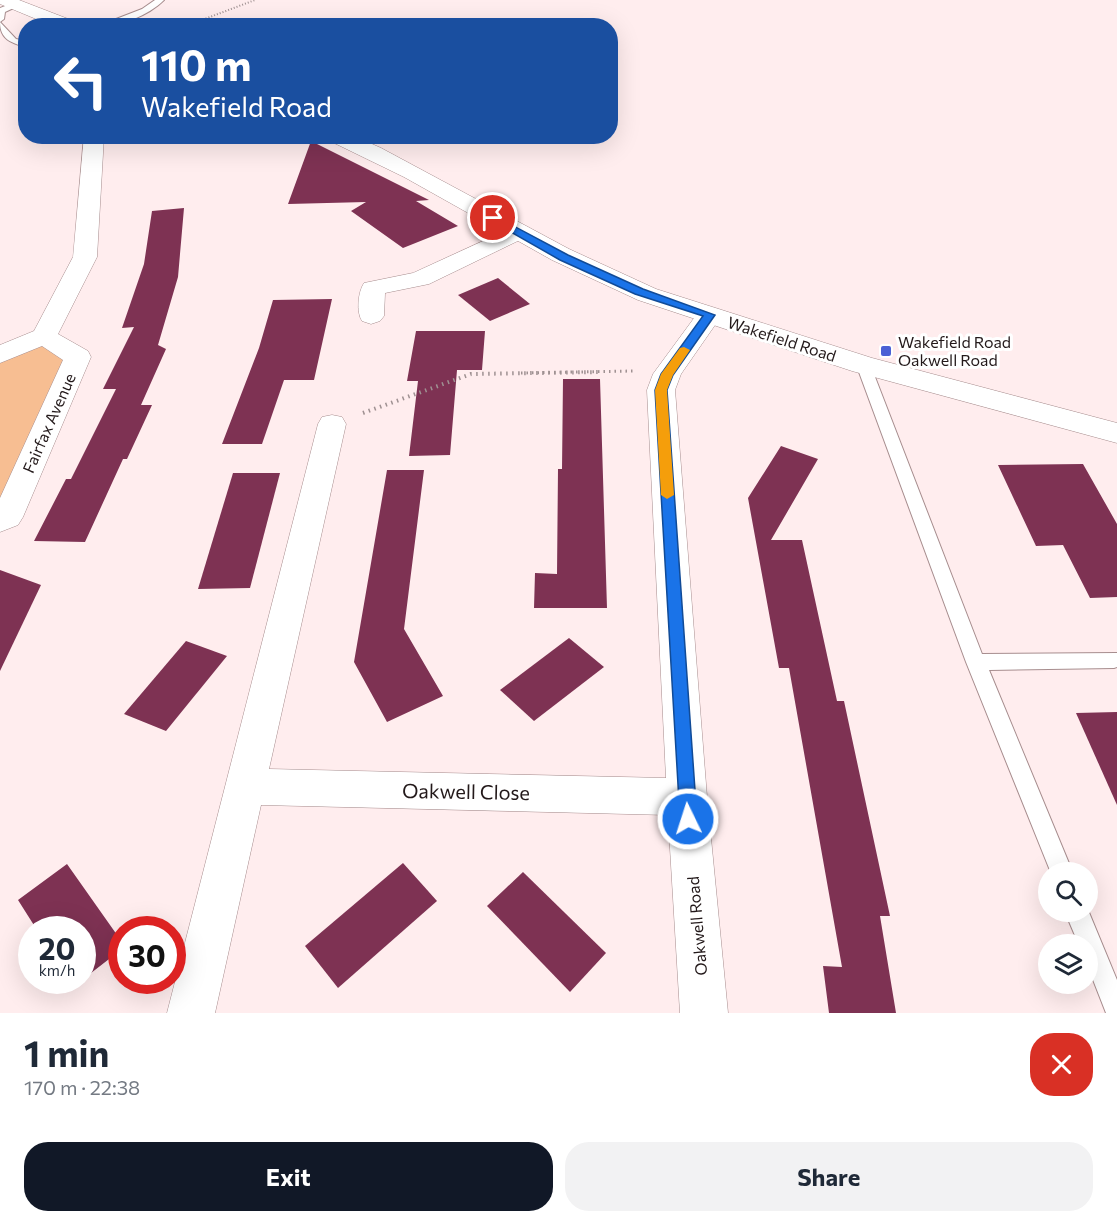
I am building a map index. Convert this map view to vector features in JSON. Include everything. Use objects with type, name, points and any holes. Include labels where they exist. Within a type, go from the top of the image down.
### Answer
[{"type":"main road","points":[[10,3],[49,18]]},
{"type":"main road","name":"Wakefield Road","points":[[351,144],[432,182],[564,257],[639,292],[760,334],[1117,433]]},
{"type":"street","points":[[0,356],[44,336],[85,257],[93,144]]},
{"type":"street","points":[[372,316],[373,288],[420,279],[518,232]]},
{"type":"street","name":"Oakwell Road","points":[[704,1013],[687,797],[661,390],[667,374],[709,315]]},
{"type":"street","name":"Fairfax Avenue","points":[[0,521],[7,517],[78,357],[44,336]]},
{"type":"street","points":[[191,1013],[332,424]]},
{"type":"street","name":"Oakwell Close","points":[[245,787],[687,797]]},
{"type":"lane","points":[[125,18],[145,11],[160,0]]},
{"type":"lane","points":[[0,19],[1,11],[10,3]]},
{"type":"lane","points":[[0,25],[13,41],[18,43]]},
{"type":"lane","points":[[9,47],[18,46]]},
{"type":"lane","points":[[863,364],[976,662],[1058,862]]},
{"type":"lane","points":[[976,662],[1114,660]]},
{"type":"lane","points":[[1081,922],[1117,1010]]},
{"type":"path","points":[[207,18],[255,0]]},
{"type":"path","points":[[332,424],[471,374],[623,370],[667,374]]},
{"type":"shaded area","points":[[44,336],[78,357],[0,521],[0,355]]},
{"type":"building","points":[[310,144],[317,144],[429,200],[416,201],[458,226],[403,248],[351,211],[366,202],[288,204]]},
{"type":"building","points":[[184,208],[178,277],[158,345],[166,349],[141,405],[152,405],[127,459],[123,459],[85,542],[34,541],[66,479],[71,479],[116,389],[103,389],[134,327],[122,328],[144,264],[152,211]]},
{"type":"building","points":[[498,278],[530,304],[490,321],[458,295]]},
{"type":"building","points":[[332,299],[314,380],[284,380],[262,444],[222,444],[259,348],[273,300]]},
{"type":"building","points":[[416,331],[485,331],[482,370],[457,370],[450,455],[409,456],[418,381],[407,381]]},
{"type":"building","points":[[563,379],[600,379],[607,608],[534,608],[535,573],[557,574],[558,469],[562,469]]},
{"type":"building","points":[[781,446],[818,459],[771,540],[802,540],[837,701],[844,701],[890,916],[880,916],[896,1013],[829,1013],[823,966],[842,967],[789,668],[779,668],[748,498]]},
{"type":"building","points":[[1083,464],[1117,524],[1117,597],[1090,598],[1063,545],[1036,546],[998,465]]},
{"type":"building","points":[[387,470],[424,470],[404,629],[443,696],[387,722],[354,662]]},
{"type":"building","points":[[233,473],[280,473],[250,588],[198,589]]},
{"type":"building","points":[[0,570],[41,585],[0,671]]},
{"type":"building","points":[[569,638],[604,667],[534,721],[500,690]]},
{"type":"building","points":[[186,641],[227,656],[166,731],[124,714]]},
{"type":"building","points":[[1117,712],[1117,805],[1076,713]]},
{"type":"building","points":[[403,863],[437,901],[338,988],[305,946]]},
{"type":"building","points":[[67,864],[108,922],[108,960],[96,969],[96,916],[28,916],[18,900]]},
{"type":"building","points":[[523,872],[606,953],[570,992],[487,906]]},
{"type":"slow traffic","points":[[667,495],[661,390],[667,374],[684,350]]},
{"type":"place","name":"Wakefield Road Oakwell Road","points":[[886,351]]},
{"type":"route","points":[[493,218],[564,257],[639,292],[709,315],[667,374],[661,390],[688,819]]}]
